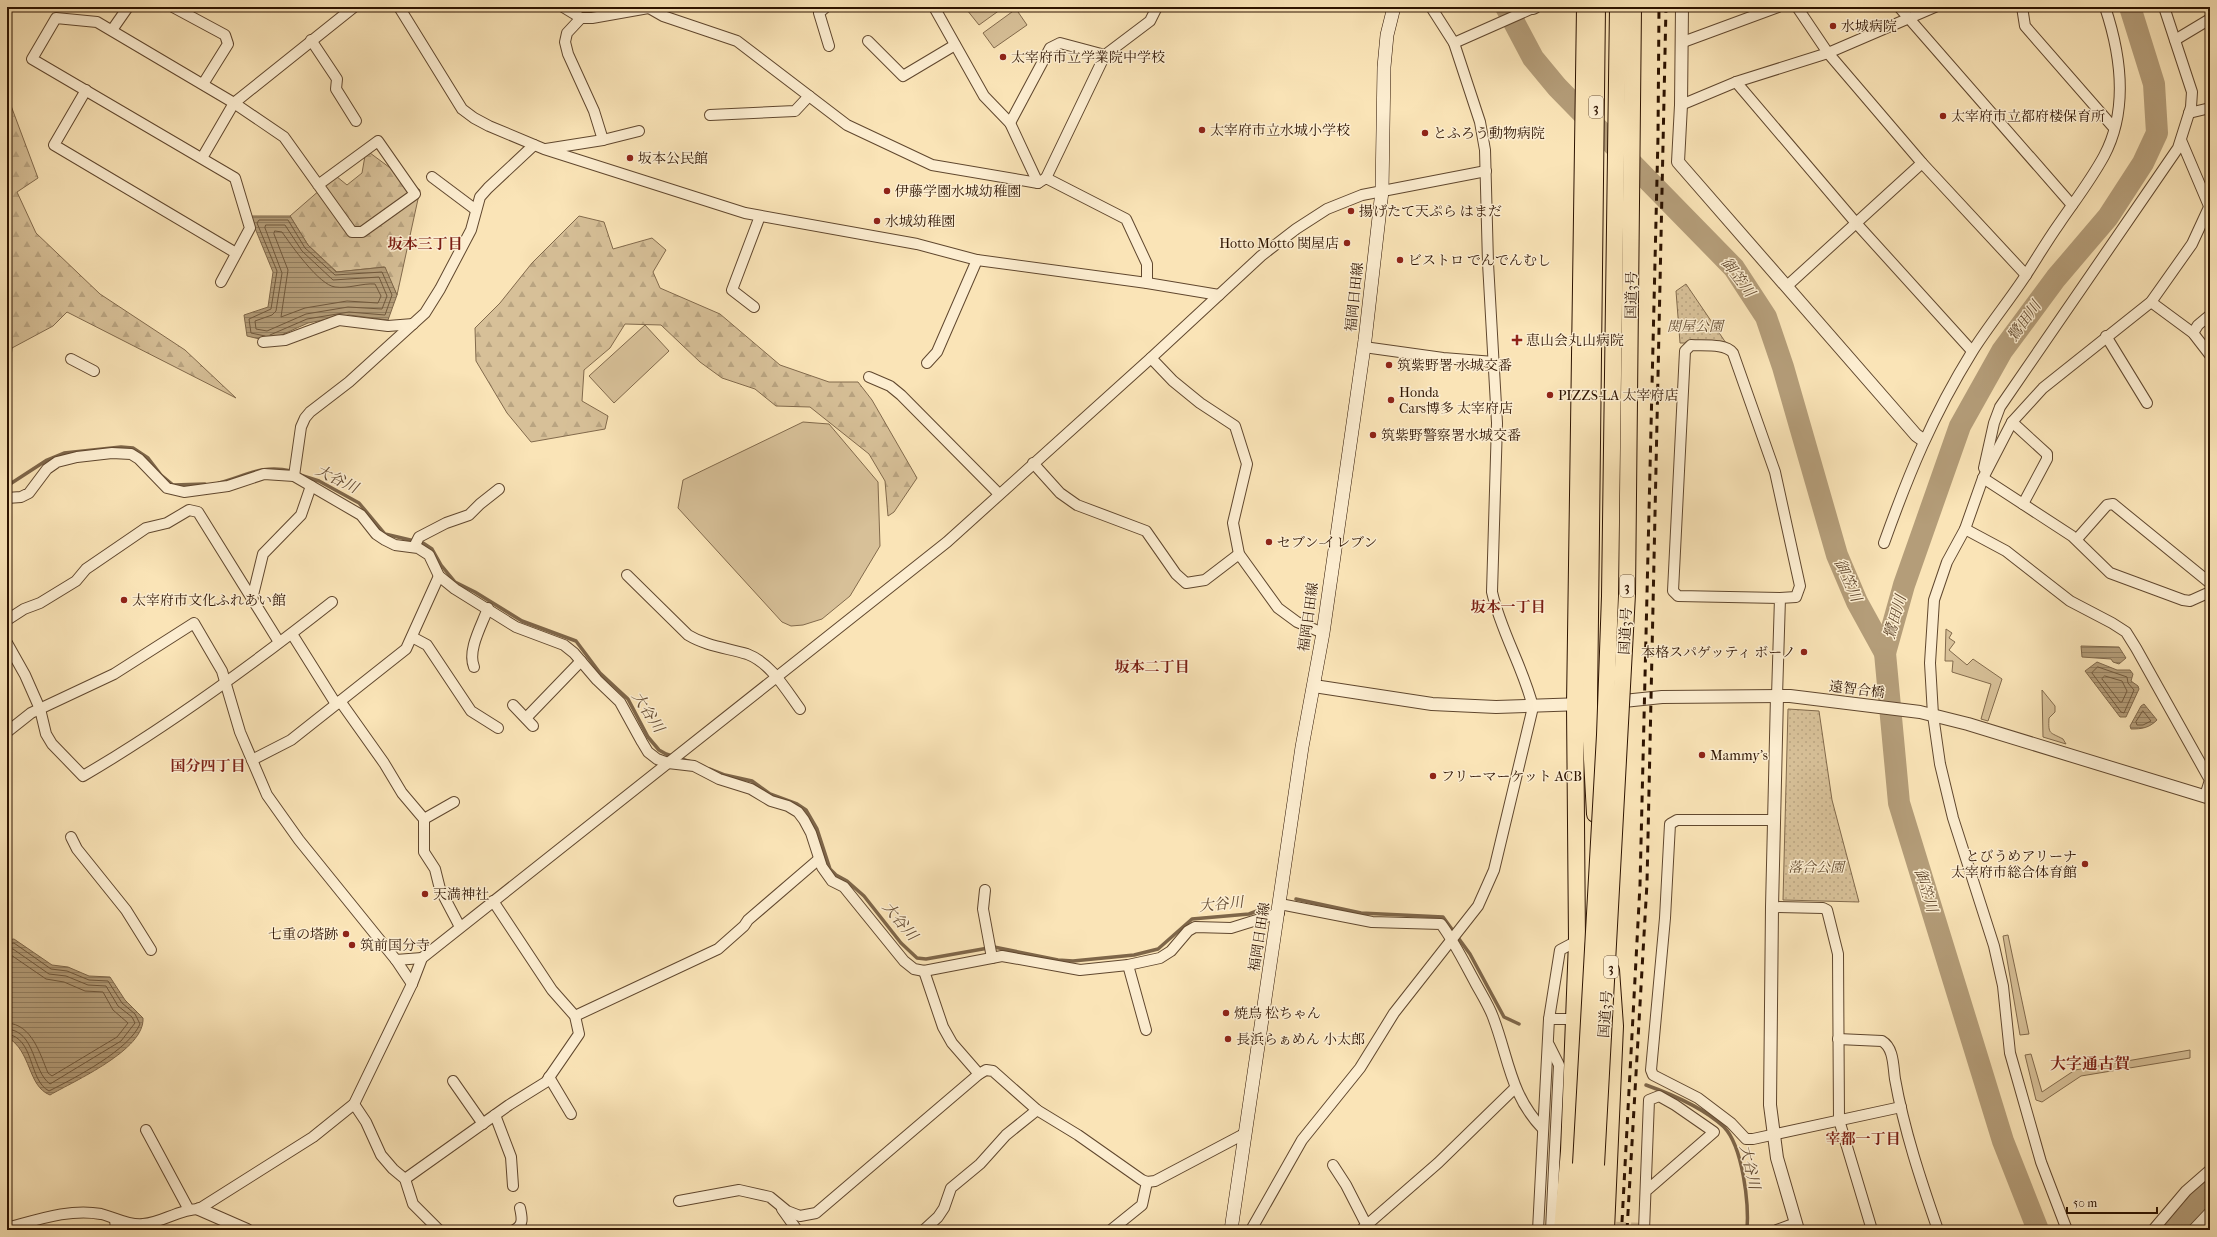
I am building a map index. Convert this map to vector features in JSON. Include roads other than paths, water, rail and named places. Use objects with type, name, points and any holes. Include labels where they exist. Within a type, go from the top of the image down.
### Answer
[{"type":"highway","name":"3","points":[[1585,7],[1591,28]]},
{"type":"highway","name":"3","points":[[1562,1230],[1575,1019],[1582,705],[1591,28],[1597,7]]},
{"type":"highway","name":"国道3号","points":[[1592,1230],[1588,1164],[1610,596],[1618,7]]},
{"type":"highway","name":"国道3号","points":[[1577,1230],[1588,1164],[1627,594],[1633,7]]},
{"type":"highway","name":"3","points":[[1582,705],[1613,986],[1615,1026],[1606,1230]]},
{"type":"main road","name":"福岡日田線","points":[[1231,1230],[1302,747],[1323,633],[1364,347],[1382,191],[1384,67],[1387,35],[1394,7]]},
{"type":"street","points":[[112,30],[128,7]]},
{"type":"street","points":[[173,7],[225,36],[228,44],[203,84]]},
{"type":"street","points":[[202,158],[234,103],[354,7]]},
{"type":"street","points":[[399,7],[462,109],[484,124],[544,149],[745,214],[916,244],[977,260],[1147,283],[1219,295]]},
{"type":"street","points":[[563,7],[581,18],[592,18],[628,10],[652,8],[663,16],[737,40],[847,125],[932,165],[1042,181],[1126,219],[1147,264],[1147,283]]},
{"type":"street","points":[[826,7],[819,13],[829,46]]},
{"type":"street","points":[[934,7],[984,96],[1010,123],[1042,181]]},
{"type":"street","points":[[1042,181],[1105,55],[1150,21],[1158,7]]},
{"type":"street","points":[[1251,1230],[1302,1140],[1360,1068],[1394,1013],[1451,938],[1478,906],[1494,870],[1533,707],[1528,688],[1497,615],[1492,592],[1497,453],[1494,362],[1488,270],[1485,150],[1480,122],[1454,43],[1431,7]]},
{"type":"street","points":[[1454,43],[1534,7]]},
{"type":"street","points":[[1682,7],[1683,42],[1678,162],[1916,435],[1923,440]]},
{"type":"street","points":[[1683,42],[1778,7]]},
{"type":"street","points":[[1797,7],[1828,53],[1922,163],[2026,276]]},
{"type":"street","points":[[1899,7],[1907,18],[2072,205]]},
{"type":"street","points":[[1681,104],[1736,82],[1828,53],[1935,7]]},
{"type":"street","points":[[2022,7],[2025,26],[2114,128]]},
{"type":"street","points":[[1884,543],[1923,440],[1972,352],[2026,276],[2104,156],[2114,128],[2118,108],[2120,65],[2115,37],[2105,7]]},
{"type":"street","points":[[1983,478],[1987,450],[1994,422],[2000,407],[2178,148],[2189,113],[2192,92],[2164,7]]},
{"type":"street","points":[[221,282],[250,228],[236,178],[32,59],[56,18],[97,22],[234,103],[284,137],[318,185],[352,232],[362,232],[415,194],[378,141],[318,185]]},
{"type":"street","points":[[581,18],[567,33],[565,42],[568,54],[594,111],[603,140]]},
{"type":"street","points":[[2175,40],[2210,19]]},
{"type":"street","points":[[311,40],[337,79],[336,89],[356,121]]},
{"type":"street","points":[[868,41],[903,76],[955,45]]},
{"type":"street","points":[[1010,123],[1050,48],[1054,45],[1060,43],[1105,55]]},
{"type":"street","points":[[1736,82],[1856,223],[1972,352]]},
{"type":"street","points":[[86,90],[54,145],[236,253]]},
{"type":"street","points":[[710,115],[795,111],[809,96]]},
{"type":"street","points":[[2189,113],[2210,108]]},
{"type":"street","points":[[544,149],[603,140],[639,132]]},
{"type":"street","points":[[2067,1230],[2041,1162],[2010,1053],[2003,986],[1994,946],[1953,818],[1940,764],[1933,715],[1930,663],[1934,600],[1947,562],[1964,529],[1983,478],[2012,422],[2043,388],[2106,336],[2151,302],[2192,244],[2210,206],[2180,140]]},
{"type":"street","points":[[294,476],[301,427],[305,418],[310,412],[349,382],[425,313],[440,289],[471,230],[480,197],[534,145]]},
{"type":"street","points":[[1786,286],[1922,163]]},
{"type":"street","points":[[7,1228],[65,1213],[100,1214],[115,1219],[144,1224],[160,1221],[194,1209],[313,1136],[354,1104],[412,984],[422,958],[947,542],[1151,358],[1261,256],[1313,218],[1344,201],[1382,191],[1486,171]]},
{"type":"street","points":[[432,177],[476,210]]},
{"type":"street","points":[[754,307],[732,290],[760,216]]},
{"type":"street","points":[[927,363],[937,352],[977,260]]},
{"type":"street","points":[[2151,302],[2194,333],[2210,355]]},
{"type":"street","points":[[2194,333],[2198,325],[2210,315]]},
{"type":"street","points":[[263,342],[285,340],[339,320],[388,326],[413,324]]},
{"type":"street","points":[[2106,336],[2147,403]]},
{"type":"street","points":[[1691,345],[1722,347],[1733,353],[1775,472],[1800,586],[1796,597],[1780,598],[1678,596],[1673,590],[1685,351],[1691,345]]},
{"type":"street","points":[[1364,347],[1443,358],[1494,362]]},
{"type":"street","points":[[1151,358],[1173,381],[1200,403],[1235,426],[1247,464],[1233,523],[1239,554],[1278,608],[1297,622],[1323,633]]},
{"type":"street","points":[[71,360],[94,371]]},
{"type":"street","points":[[869,377],[890,386],[901,395],[999,494]]},
{"type":"street","points":[[2012,422],[2047,454],[2047,459],[2023,504]]},
{"type":"street","points":[[7,498],[21,498],[29,493],[47,469],[57,462],[77,457],[112,453],[131,454],[140,459],[167,488],[184,492],[228,486],[264,474],[294,476],[361,514],[376,534],[385,540],[396,545],[414,547],[429,555],[439,576],[455,589],[488,608],[516,627],[564,646],[574,652],[597,680],[620,702],[648,752],[670,761],[694,766],[719,779],[751,789],[770,801],[788,806],[798,812],[811,833],[822,867],[832,881],[844,887],[904,961],[914,969],[924,971],[1002,956],[1080,970],[1128,965],[1160,958],[1171,951],[1188,931],[1195,927],[1233,927],[1279,909],[1372,922],[1441,924],[1451,938],[1493,1016],[1515,1088],[1531,1117],[1544,1129]]},
{"type":"street","points":[[1033,463],[1060,493],[1077,505],[1146,531],[1176,574],[1186,584],[1205,580],[1239,554]]},
{"type":"street","points":[[1983,478],[2076,539],[2110,573],[2183,600],[2190,601],[2210,592]]},
{"type":"street","points":[[252,599],[263,554],[301,515],[311,486]]},
{"type":"street","points":[[414,547],[420,537],[446,523],[469,516],[480,504],[499,489]]},
{"type":"street","points":[[184,492],[189,510]]},
{"type":"street","points":[[2076,539],[2107,505],[2113,504],[2210,583]]},
{"type":"street","points":[[7,620],[24,609],[40,603],[76,581],[86,568],[146,528],[167,523],[189,510],[198,512],[279,642]]},
{"type":"street","points":[[1964,529],[2006,551],[2070,601],[2126,632],[2210,780],[2208,797]]},
{"type":"street","points":[[627,575],[688,635],[698,642],[748,655],[763,663],[776,677],[800,709]]},
{"type":"street","points":[[252,760],[291,740],[406,649],[439,576]]},
{"type":"street","points":[[1777,1230],[1797,1227],[1776,1158],[1772,1135],[1769,1060],[1773,820],[1780,598]]},
{"type":"street","points":[[7,644],[25,675],[40,709],[49,739],[83,776],[142,741],[226,681],[250,666],[332,602]]},
{"type":"street","points":[[474,667],[471,660],[488,608]]},
{"type":"street","points":[[7,732],[40,709],[114,674],[194,622],[222,671],[240,732],[271,802],[328,877],[396,960],[412,984]]},
{"type":"street","points":[[292,634],[338,703],[384,763],[402,793],[424,819],[424,852],[435,869],[440,889],[460,927]]},
{"type":"street","points":[[412,637],[427,645],[471,711],[498,728]]},
{"type":"street","points":[[526,718],[581,661]]},
{"type":"street","name":"遠智合橋","points":[[1314,686],[1432,704],[1533,707],[1582,705],[1662,697],[1790,696],[1920,712],[1982,728],[2208,797]]},
{"type":"street","points":[[514,705],[533,726]]},
{"type":"street","points":[[424,819],[454,802]]},
{"type":"street","points":[[1773,820],[1677,820],[1670,824],[1665,918],[1651,1070],[1656,1078],[1698,1098],[1731,1123],[1746,1139],[1772,1135],[1901,1107]]},
{"type":"street","points":[[71,837],[76,849],[126,910],[151,950]]},
{"type":"street","points":[[575,1016],[718,949],[744,926],[748,920],[820,859]]},
{"type":"street","points":[[985,890],[983,909],[992,958]]},
{"type":"street","points":[[405,1179],[495,1115],[546,1082],[579,1034],[575,1016],[552,990],[493,901]]},
{"type":"street","points":[[1772,907],[1824,908],[1827,910],[1838,954],[1839,1120],[1872,1230]]},
{"type":"street","points":[[1538,1230],[1549,1019],[1560,950],[1577,941]]},
{"type":"street","points":[[396,960],[422,958]]},
{"type":"street","points":[[1128,965],[1146,1030]]},
{"type":"street","points":[[924,971],[943,1027],[952,1043],[979,1074]]},
{"type":"street","points":[[1549,1019],[1575,1019]]},
{"type":"street","points":[[1838,1040],[1882,1041],[1890,1048],[1901,1107],[1925,1192],[1938,1230]]},
{"type":"street","points":[[1548,1043],[1559,1065],[1551,1230]]},
{"type":"street","points":[[780,1206],[800,1216],[812,1215],[823,1209],[979,1074],[986,1070],[993,1071],[1037,1110],[1147,1182],[1155,1181],[1244,1134]]},
{"type":"street","points":[[549,1078],[571,1114]]},
{"type":"street","points":[[452,1081],[483,1124]]},
{"type":"street","points":[[1333,1165],[1346,1185],[1364,1228],[1438,1163],[1515,1088]]},
{"type":"street","points":[[1644,1230],[1649,1100],[1659,1096],[1675,1105],[1714,1132],[1646,1191]]},
{"type":"street","points":[[354,1104],[366,1122],[381,1155],[393,1170],[405,1179],[413,1204],[439,1230]]},
{"type":"street","points":[[925,1229],[938,1217],[944,1208],[951,1188],[980,1164],[1006,1135],[1037,1110]]},
{"type":"street","points":[[495,1115],[511,1157],[512,1186]]},
{"type":"street","points":[[146,1130],[194,1209],[247,1230]]},
{"type":"street","points":[[2153,1230],[2186,1191],[2210,1170]]},
{"type":"street","points":[[1111,1230],[1142,1205],[1147,1182]]},
{"type":"street","points":[[679,1201],[739,1190],[770,1197],[780,1206],[797,1230]]},
{"type":"street","points":[[514,1230],[518,1228],[522,1222],[520,1208]]},
{"type":"street","points":[[2193,1230],[2210,1212]]},
{"type":"street","points":[[115,1219],[116,1230]]},
{"type":"water","points":[[250,216],[290,216],[308,245],[336,272],[385,267],[397,295],[388,320],[349,315],[308,323],[268,341],[247,336],[244,315],[268,307],[273,272]]},
{"type":"water","points":[[2081,646],[2119,647],[2126,658],[2119,664],[2113,662],[2111,659],[2082,657]]},
{"type":"water","points":[[2097,662],[2117,670],[2130,670],[2133,674],[2131,681],[2138,686],[2139,689],[2126,717],[2120,717],[2085,671]]},
{"type":"water","points":[[2144,704],[2157,720],[2145,728],[2131,729],[2130,726],[2141,706]]},
{"type":"water","points":[[14,939],[52,965],[68,967],[89,976],[110,977],[125,1000],[143,1018],[141,1030],[133,1042],[121,1053],[90,1073],[50,1095],[37,1084],[21,1051],[15,1043],[7,1037],[7,940]]},
{"type":"waterway","name":"御笠川","points":[[1506,7],[1533,58],[1557,87],[1734,268],[1766,317],[1783,367],[1837,555],[1857,602],[1885,653],[1899,803],[2003,1141],[2038,1230]]},
{"type":"waterway","name":"鷺田川","points":[[1885,653],[1904,585],[1960,426],[2002,351],[2056,278],[2108,217],[2143,163],[2157,133],[2154,84],[2130,7]]},
{"type":"waterway","name":"大谷川","points":[[7,486],[47,460],[64,453],[121,447],[133,448],[148,458],[161,475],[173,485],[205,484]]},
{"type":"waterway","name":"大谷川","points":[[219,483],[263,470],[281,469],[291,471]]},
{"type":"waterway","name":"大谷川","points":[[300,475],[319,481],[359,503],[385,534],[423,543],[432,549],[441,565],[455,582],[475,592],[522,621],[576,641],[600,673],[628,699],[648,737],[659,750],[666,754],[691,762]]},
{"type":"waterway","name":"大谷川","points":[[710,769],[725,775],[752,781],[770,794],[797,804],[806,810],[817,829],[830,869],[864,896],[901,943],[917,958],[926,959],[994,947],[1058,960],[1073,961],[1134,955],[1158,949],[1192,919],[1249,914],[1265,908]]},
{"type":"waterway","name":"大谷川","points":[[1296,899],[1361,913],[1443,917],[1470,954],[1504,1017],[1519,1024]]},
{"type":"waterway","name":"大谷川","points":[[1646,1085],[1677,1097],[1698,1108],[1716,1120],[1731,1136],[1740,1162],[1746,1191],[1747,1230]]},
{"type":"waterway","points":[[2172,1230],[2210,1186]]},
{"type":"tunnel","points":[[1601,1226],[1644,1228]]},
{"type":"railway","points":[[1622,1222],[1640,885],[1658,137],[1659,7]]},
{"type":"railway","points":[[1627,1230],[1647,883],[1666,7]]},
{"type":"place","name":"水城病院","points":[[1833,26]]},
{"type":"place","name":"太宰府市立学業院中学校","points":[[1003,57]]},
{"type":"place","name":"太宰府市立都府楼保育所","points":[[1943,116]]},
{"type":"place","name":"太宰府市立水城小学校","points":[[1202,130]]},
{"type":"place","name":"とふろう動物病院","points":[[1425,133]]},
{"type":"place","name":"坂本公民館","points":[[630,158]]},
{"type":"place","name":"伊藤学園水城幼稚園","points":[[887,191]]},
{"type":"place","name":"揚げたて天ぷら はまだ","points":[[1351,211]]},
{"type":"place","name":"水城幼稚園","points":[[877,221]]},
{"type":"place","name":"Hotto Motto 関屋店","points":[[1347,243]]},
{"type":"place","name":"ビストロ でんでんむし","points":[[1400,260]]},
{"type":"place","name":"恵山会丸山病院","points":[[1517,340]]},
{"type":"place","name":"筑紫野署 水城交番","points":[[1389,365]]},
{"type":"place","name":"PIZZS-LA 太宰府店","points":[[1550,395]]},
{"type":"place","name":"Honda Cars博多 太宰府店","points":[[1391,400]]},
{"type":"place","name":"筑紫野警察署水城交番","points":[[1373,435]]},
{"type":"place","name":"セブン-イレブン","points":[[1269,542]]},
{"type":"place","name":"太宰府市文化ふれあい館","points":[[124,600]]},
{"type":"place","name":"本格スパゲッティ ボーノ","points":[[1804,652]]},
{"type":"place","name":"Mammy's","points":[[1702,755]]},
{"type":"place","name":"フリーマーケット ACB","points":[[1433,776]]},
{"type":"place","name":"とびうめアリーナ 太宰府市総合体育館","points":[[2085,864]]},
{"type":"place","name":"天満神社","points":[[425,894]]},
{"type":"place","name":"七重の塔跡","points":[[346,934]]},
{"type":"place","name":"筑前国分寺","points":[[352,945]]},
{"type":"place","name":"焼鳥 松ちゃん","points":[[1226,1013]]},
{"type":"place","name":"長浜らぁめん 小太郎","points":[[1228,1039]]},
{"type":"district","name":"坂本三丁目","points":[[425,244]]},
{"type":"district","name":"坂本一丁目","points":[[1508,607]]},
{"type":"district","name":"坂本二丁目","points":[[1152,667]]},
{"type":"district","name":"国分四丁目","points":[[208,766]]},
{"type":"district","name":"大字通古賀","points":[[2090,1063]]},
{"type":"district","name":"宰都一丁目","points":[[1863,1139]]},
{"type":"park label","name":"関屋公園","points":[[1695,326]]},
{"type":"park label","name":"落合公園","points":[[1816,867]]}]
